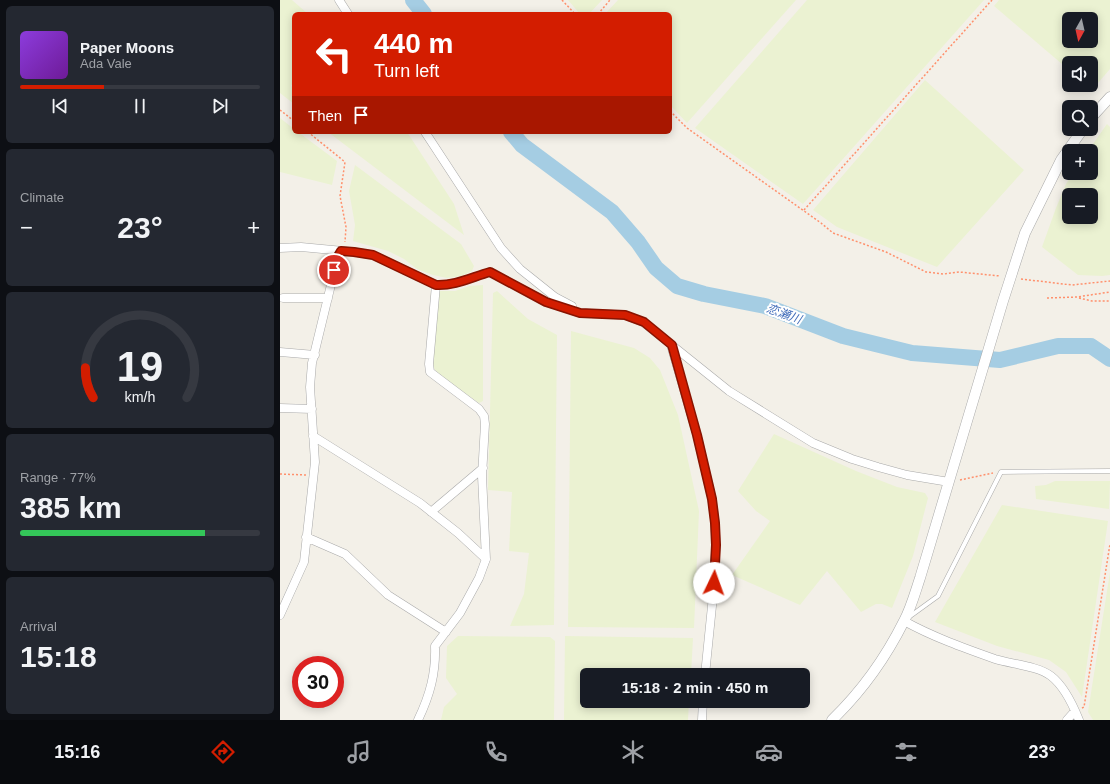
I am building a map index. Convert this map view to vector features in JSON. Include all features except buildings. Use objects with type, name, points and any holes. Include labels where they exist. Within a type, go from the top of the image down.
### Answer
[{"type":"street","points":[[339,0],[347,12]]},
{"type":"street","points":[[1098,110],[1110,97]]},
{"type":"street","points":[[426,134],[501,248],[520,269],[555,297],[575,307],[580,313]]},
{"type":"street","points":[[835,719],[854,697],[880,662],[904,621],[920,578],[1003,301],[1025,233],[1061,160],[1078,136]]},
{"type":"street","points":[[280,248],[301,246],[373,255],[436,285],[454,284],[490,272],[546,302],[580,313],[625,315],[644,322],[729,391],[813,443],[852,459],[885,469],[906,475],[949,482]]},
{"type":"street","points":[[280,615],[304,562],[315,462],[310,380],[314,355],[338,256],[341,251]]},
{"type":"street","points":[[418,720],[434,677],[436,662],[435,646],[460,613],[483,570],[486,559],[483,468],[484,416],[479,409],[430,372],[428,364],[436,285]]},
{"type":"street","points":[[283,298],[328,298]]},
{"type":"street","points":[[672,345],[697,435],[712,499],[715,523],[716,545],[713,596],[706,668]]},
{"type":"street","points":[[280,352],[314,355]]},
{"type":"street","points":[[280,408],[312,408]]},
{"type":"street","points":[[313,436],[380,477],[431,512],[458,533],[486,559]]},
{"type":"street","points":[[431,512],[483,468]]},
{"type":"street","points":[[306,536],[346,554],[388,595],[446,632]]},
{"type":"street","points":[[904,621],[927,634],[996,659],[1032,668],[1050,676],[1060,686],[1079,720]]},
{"type":"street","points":[[702,720],[703,708]]},
{"type":"street","points":[[1067,720],[1075,711]]},
{"type":"lane","points":[[904,621],[938,596],[1001,472],[1110,471]]},
{"type":"path","points":[[562,0],[573,12]]},
{"type":"path","points":[[600,12],[610,0]]},
{"type":"path","points":[[804,210],[992,0]]},
{"type":"path","points":[[280,110],[292,119]]},
{"type":"path","points":[[672,113],[687,128],[804,210],[833,233],[886,252],[926,272],[944,274],[959,272],[1000,276]]},
{"type":"path","points":[[310,134],[345,162],[340,196],[346,227],[344,245],[341,251]]},
{"type":"path","points":[[1021,279],[1072,285],[1110,281]]},
{"type":"path","points":[[1047,298],[1077,297],[1110,292]]},
{"type":"path","points":[[1077,297],[1092,301],[1110,301]]},
{"type":"path","points":[[949,482],[1001,472]]},
{"type":"path","points":[[280,474],[307,475]]},
{"type":"path","points":[[1075,711],[1084,707],[1110,544]]},
{"type":"green space","points":[[280,0],[292,0],[306,12],[292,12],[292,102],[280,93]]},
{"type":"green space","points":[[568,0],[602,0],[591,12],[578,12]]},
{"type":"green space","points":[[618,0],[796,0],[687,123],[672,107],[672,12],[607,12]]},
{"type":"green space","points":[[807,0],[984,0],[803,204],[695,128]]},
{"type":"green space","points":[[999,0],[1110,0],[1110,69],[1098,83],[1098,56],[1062,56],[1062,64],[994,6]]},
{"type":"green space","points":[[925,80],[1024,170],[937,267],[837,227],[813,210]]},
{"type":"green space","points":[[280,118],[292,127],[292,134],[301,134],[337,161],[332,185],[280,172]]},
{"type":"green space","points":[[1107,124],[1110,127],[1110,275],[1078,275],[1042,247],[1062,194],[1062,224],[1098,224],[1098,188],[1064,188],[1069,180],[1098,180],[1098,144],[1093,144]]},
{"type":"green space","points":[[331,134],[408,134],[454,204],[464,235]]},
{"type":"green space","points":[[355,165],[461,244],[474,266],[472,271],[462,276],[447,278],[433,275],[417,269],[404,259],[388,251],[353,241],[355,225],[349,191]]},
{"type":"green space","points":[[483,285],[483,401],[479,403],[441,377],[433,367],[439,291],[455,291],[470,286]]},
{"type":"green space","points":[[497,291],[528,319],[557,335],[554,625],[510,626],[524,594],[529,553],[509,551],[512,492],[488,490],[493,293]]},
{"type":"green space","points":[[571,331],[634,348],[650,358],[660,370],[678,415],[699,511],[694,628],[568,627]]},
{"type":"green space","points":[[774,434],[856,471],[897,487],[925,493],[928,498],[913,556],[892,608],[882,604],[876,604],[861,612],[827,571],[800,605],[732,575],[770,521],[756,511],[738,491]]},
{"type":"green space","points":[[1055,481],[1110,481],[1109,509],[1036,499],[1035,486],[1046,485]]},
{"type":"green space","points":[[1002,505],[1108,521],[1082,697],[1066,672],[1049,660],[997,646],[935,622]]},
{"type":"green space","points":[[1110,572],[1110,720],[1093,720],[1088,712]]},
{"type":"green space","points":[[458,636],[550,637],[555,641],[554,720],[441,720],[444,707],[457,694],[446,678],[447,646]]},
{"type":"green space","points":[[565,636],[693,638],[691,668],[580,668],[580,708],[689,708],[688,720],[564,720]]},
{"type":"waterway","name":"恋瀬川","points":[[413,0],[422,12]]},
{"type":"waterway","name":"恋瀬川","points":[[513,134],[522,145],[612,212],[638,242],[656,268],[677,286],[704,294],[765,306],[843,336],[912,353],[1000,360],[1058,346],[1091,346],[1110,359]]},
{"type":"route","points":[[334,270],[341,251],[373,255],[436,285],[454,284],[490,272],[546,302],[580,313],[625,315],[644,322],[672,345],[697,435],[712,499],[716,545],[714,583]]}]
